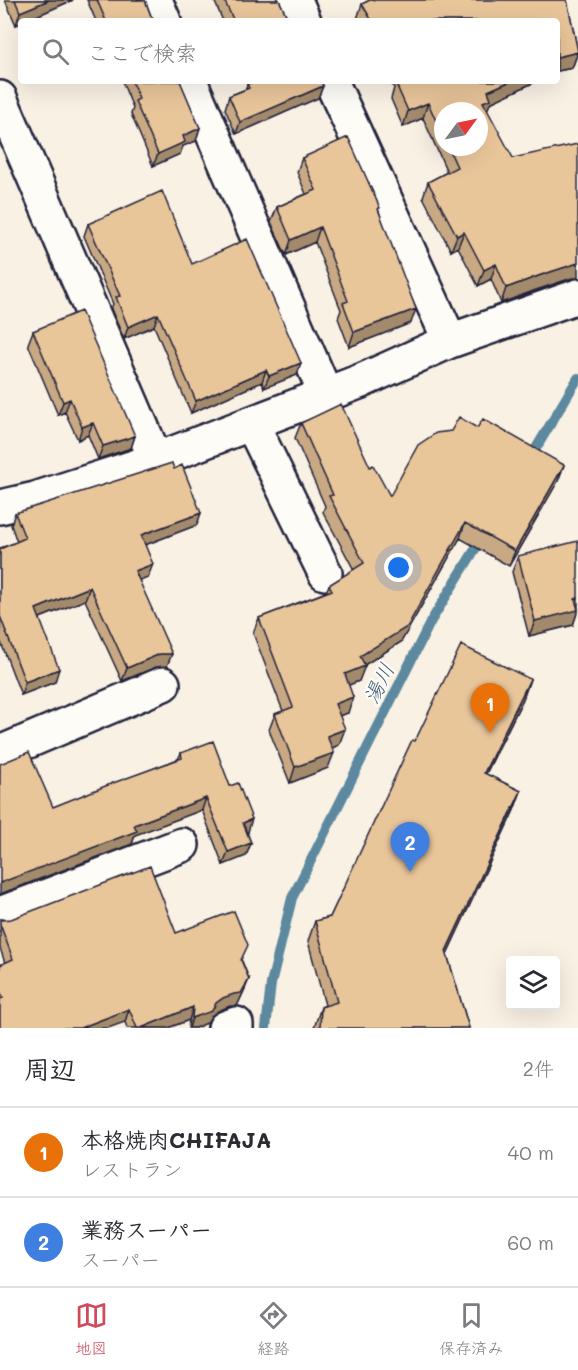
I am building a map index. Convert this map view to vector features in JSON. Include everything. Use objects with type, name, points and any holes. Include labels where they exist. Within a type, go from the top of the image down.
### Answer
[{"type":"lane","points":[[155,0],[163,18]]},
{"type":"lane","points":[[295,0],[303,18]]},
{"type":"lane","points":[[191,84],[326,395]]},
{"type":"lane","points":[[333,84],[450,340]]},
{"type":"lane","points":[[0,98],[156,460]]},
{"type":"lane","points":[[0,507],[35,499],[156,460],[361,381],[450,340],[578,296]]},
{"type":"lane","points":[[252,424],[325,573]]},
{"type":"lane","points":[[0,753],[163,684]]},
{"type":"lane","points":[[0,914],[182,845]]},
{"type":"lane","points":[[225,1028],[236,1024],[236,1028]]},
{"type":"building","points":[[15,0],[49,0],[20,12]]},
{"type":"building","points":[[97,0],[145,0],[153,18],[105,18]]},
{"type":"building","points":[[224,0],[279,0],[288,18],[233,18]]},
{"type":"building","points":[[370,0],[567,0],[578,52],[560,56],[560,18],[370,18],[362,4]]},
{"type":"building","points":[[133,84],[181,84],[200,128],[183,136],[185,142],[158,154],[135,101],[139,99]]},
{"type":"building","points":[[247,84],[322,84],[323,86],[240,122],[229,96],[249,88]]},
{"type":"building","points":[[396,84],[504,84],[488,91],[491,99],[483,102],[434,102],[434,116],[428,103],[408,111]]},
{"type":"building","points":[[488,111],[513,158],[578,144],[578,263],[506,288],[496,264],[484,270],[464,232],[457,236],[428,182],[457,167],[452,156],[488,156]]},
{"type":"building","points":[[348,137],[380,208],[378,209],[416,309],[354,332],[343,303],[348,301],[320,227],[291,240],[277,207],[316,190],[302,158]]},
{"type":"building","points":[[162,191],[192,264],[247,239],[301,363],[269,376],[266,370],[196,401],[158,314],[128,327],[116,297],[120,296],[88,224]]},
{"type":"building","points":[[81,311],[135,436],[103,446],[93,423],[82,427],[70,399],[63,402],[33,331]]},
{"type":"building","points":[[341,404],[370,467],[373,465],[390,496],[418,445],[436,433],[451,431],[459,417],[477,428],[483,419],[564,465],[515,551],[465,523],[407,627],[360,656],[365,666],[345,674],[353,697],[335,704],[345,729],[327,736],[334,753],[295,767],[275,714],[293,707],[259,618],[332,590],[329,585],[364,563],[329,496],[333,495],[301,423]]},
{"type":"building","points":[[172,463],[174,469],[182,465],[201,513],[141,535],[153,564],[135,571],[172,654],[160,654],[127,668],[90,587],[36,609],[59,669],[25,682],[0,616],[0,549],[25,538],[15,513]]},
{"type":"building","points":[[578,541],[578,598],[575,599],[578,610],[535,621],[518,556]]},
{"type":"building","points":[[461,645],[530,679],[484,773],[521,791],[446,951],[469,1028],[320,1028],[321,1007],[337,1002],[315,921],[330,917],[412,740],[415,741]]},
{"type":"building","points":[[213,741],[230,786],[238,783],[252,819],[243,823],[251,843],[228,852],[206,798],[134,825],[137,831],[0,883],[0,764],[29,752],[53,807],[182,758],[181,753]]},
{"type":"building","points":[[150,866],[176,933],[234,911],[248,945],[241,960],[249,979],[241,993],[223,998],[216,1003],[212,1011],[192,1018],[193,1007],[141,1028],[137,1028],[129,1009],[80,1028],[0,1028],[0,999],[3,998],[0,991],[0,965],[13,959],[0,919],[11,919]]},
{"type":"waterway","name":"湯川","points":[[529,460],[578,378]]},
{"type":"waterway","name":"湯川","points":[[266,1028],[271,984],[292,898],[431,621],[482,538]]},
{"type":"place","name":"本格焼肉CHIFAJA","points":[[490,733]]},
{"type":"place","name":"業務スーパー","points":[[410,872]]}]
